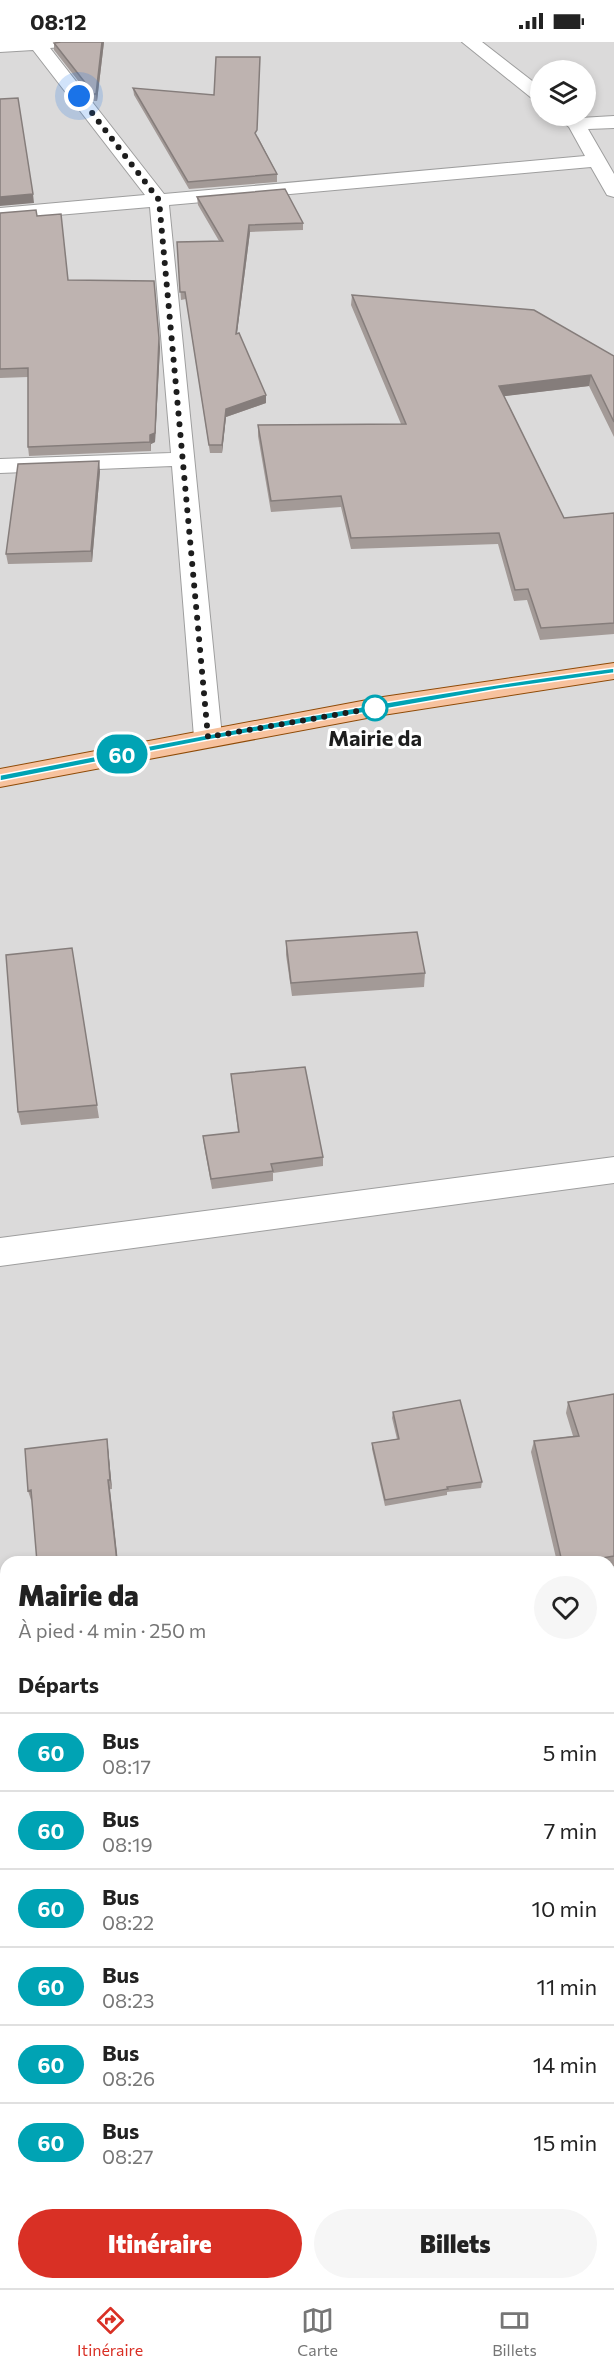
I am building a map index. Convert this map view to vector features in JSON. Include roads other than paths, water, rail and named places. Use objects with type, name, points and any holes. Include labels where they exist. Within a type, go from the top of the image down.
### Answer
[{"type":"main road","points":[[0,778],[208,737],[499,686],[614,671]]},
{"type":"street","points":[[0,47],[67,42]]},
{"type":"street","points":[[471,42],[530,88]]},
{"type":"street","points":[[37,43],[159,200],[208,737]]},
{"type":"street","points":[[596,121],[614,122]]},
{"type":"street","points":[[575,126],[614,191]]},
{"type":"street","points":[[0,214],[597,161]]},
{"type":"street","points":[[0,466],[183,459]]},
{"type":"street","points":[[0,1252],[614,1170]]},
{"type":"place","name":"Mairie da","points":[[375,708]]}]
